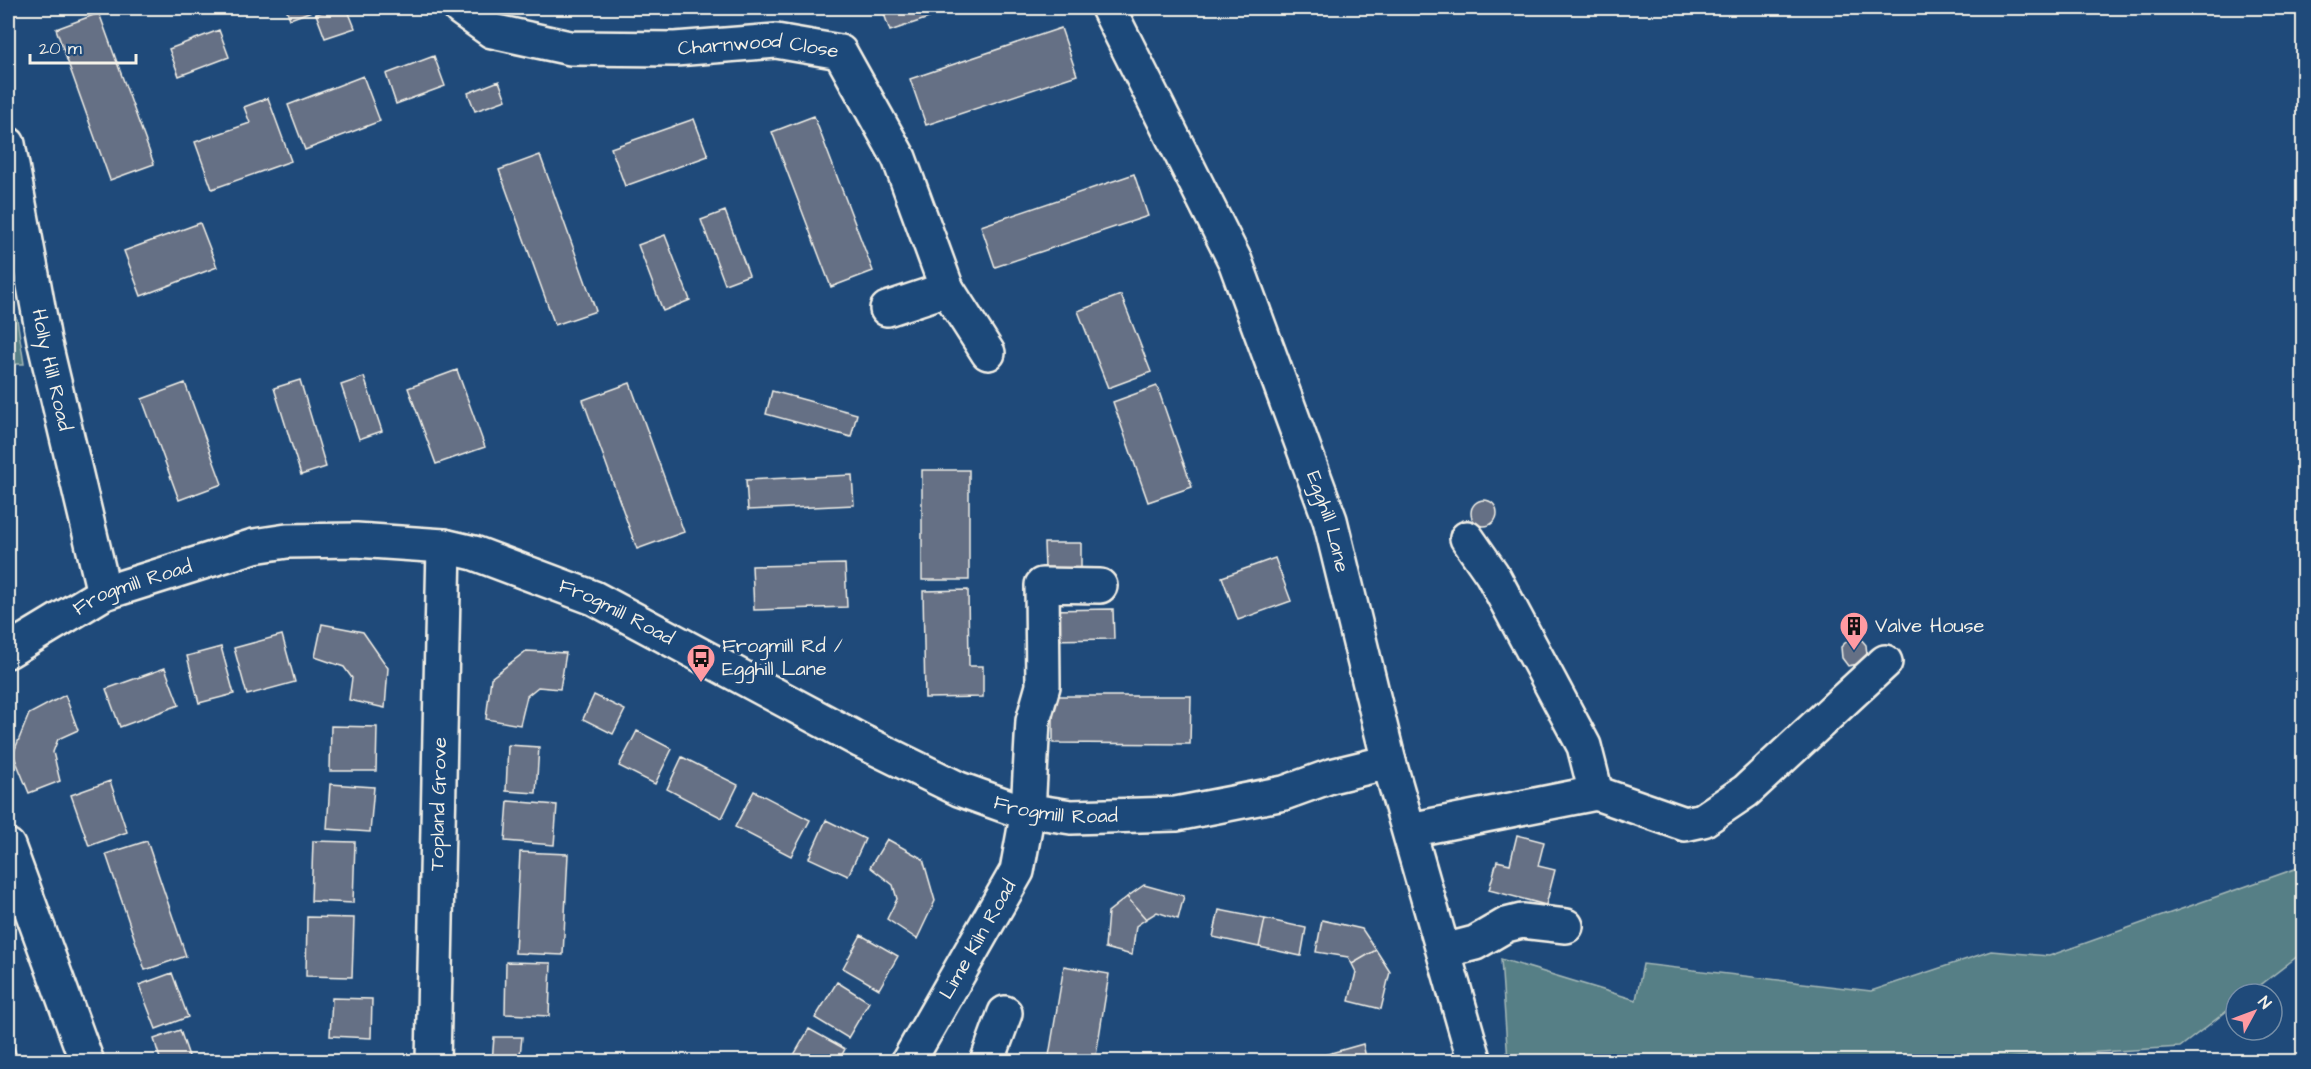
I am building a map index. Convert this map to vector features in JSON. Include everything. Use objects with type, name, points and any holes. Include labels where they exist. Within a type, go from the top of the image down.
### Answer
[{"type":"street","name":"Charnwood Close","points":[[460,8],[492,31],[570,48],[675,49],[776,41],[840,52],[899,158],[947,289],[988,353]]},
{"type":"street","name":"Egghill Lane","points":[[1108,8],[1235,261],[1330,520],[1389,762],[1475,1062]]},
{"type":"street","name":"Holly Hill Road","points":[[8,144],[14,219],[104,593]]},
{"type":"street","points":[[887,309],[947,289]]},
{"type":"street","points":[[1467,538],[1492,574],[1584,746],[1596,793]]},
{"type":"street","name":"Frogmill Road","points":[[8,651],[104,593],[254,546],[287,541],[357,540],[444,546],[505,564],[594,598],[861,741],[958,789],[1028,811],[1071,816],[1176,814],[1284,793],[1330,776],[1389,762]]},
{"type":"street","name":"Topland Grove","points":[[433,1062],[444,546]]},
{"type":"street","name":"Lime Kiln Road","points":[[908,1062],[1017,871],[1028,811],[1033,721],[1043,686],[1042,585],[1100,586]]},
{"type":"street","points":[[1410,830],[1596,793],[1685,824],[1703,820],[1746,791],[1885,662]]},
{"type":"street","points":[[8,846],[87,1062]]},
{"type":"street","points":[[1444,951],[1475,943],[1506,925],[1522,921],[1566,926]]},
{"type":"street","points":[[987,1062],[1005,1013]]},
{"type":"green space","points":[[8,308],[17,319],[24,364],[8,364]]},
{"type":"green space","points":[[2303,866],[2303,952],[2264,982],[2224,982],[2224,1013],[2180,1047],[1944,1062],[1508,1061],[1501,959],[1636,1000],[1643,964],[1871,991],[1991,951],[2049,956]]},
{"type":"building","points":[[286,8],[320,8],[290,19]]},
{"type":"building","points":[[335,8],[347,8],[355,28],[325,38],[316,14]]},
{"type":"building","points":[[882,8],[958,8],[890,31]]},
{"type":"building","points":[[99,13],[154,164],[110,180],[56,29]]},
{"type":"building","points":[[1061,28],[1077,75],[926,125],[910,79]]},
{"type":"building","points":[[219,30],[229,57],[179,76],[169,49]]},
{"type":"building","points":[[434,56],[445,86],[396,104],[386,74]]},
{"type":"building","points":[[363,76],[380,121],[305,150],[288,105]]},
{"type":"building","points":[[499,81],[506,100],[475,111],[468,93]]},
{"type":"building","points":[[268,98],[291,161],[212,189],[195,142],[250,123],[244,107]]},
{"type":"building","points":[[814,116],[873,271],[831,287],[772,132]]},
{"type":"building","points":[[694,119],[708,156],[625,186],[611,148]]},
{"type":"building","points":[[540,155],[596,311],[555,325],[499,170]]},
{"type":"building","points":[[1134,174],[1148,216],[995,267],[981,226]]},
{"type":"building","points":[[725,211],[749,275],[725,284],[701,220]]},
{"type":"building","points":[[200,223],[217,267],[141,296],[124,251]]},
{"type":"building","points":[[665,235],[690,300],[663,311],[638,245]]},
{"type":"building","points":[[1121,295],[1151,372],[1108,388],[1078,311]]},
{"type":"building","points":[[457,370],[485,447],[436,464],[408,388]]},
{"type":"building","points":[[364,377],[382,431],[359,439],[341,385]]},
{"type":"building","points":[[300,380],[326,467],[301,475],[274,388]]},
{"type":"building","points":[[185,383],[222,484],[179,500],[142,399]]},
{"type":"building","points":[[630,383],[684,532],[637,549],[583,400]]},
{"type":"building","points":[[1157,386],[1192,487],[1148,502],[1113,402]]},
{"type":"building","points":[[772,391],[857,414],[851,437],[766,414]]},
{"type":"building","points":[[922,470],[969,470],[969,580],[922,580]]},
{"type":"building","points":[[852,475],[854,505],[748,510],[746,480]]},
{"type":"building","points":[[1484,500],[1493,504],[1497,513],[1493,522],[1484,526],[1475,522],[1471,513],[1475,504]]},
{"type":"building","points":[[1044,543],[1081,543],[1081,569],[1045,569]]},
{"type":"building","points":[[1275,558],[1291,601],[1238,620],[1222,577]]},
{"type":"building","points":[[845,564],[847,607],[754,610],[752,566]]},
{"type":"building","points":[[968,590],[969,666],[983,666],[983,697],[925,698],[923,591]]},
{"type":"building","points":[[1113,609],[1114,639],[1047,640],[1047,610]]},
{"type":"building","points":[[322,624],[363,632],[388,668],[385,708],[349,700],[352,678],[344,667],[315,657]]},
{"type":"building","points":[[282,635],[295,682],[247,695],[234,648]]},
{"type":"building","name":"Valve House","points":[[1850,638],[1860,638],[1866,645],[1867,655],[1858,664],[1848,666],[1842,658],[1841,647]]},
{"type":"building","points":[[221,647],[234,694],[199,703],[187,656]]},
{"type":"building","points":[[526,651],[566,653],[560,689],[538,687],[527,696],[520,725],[486,719],[491,678]]},
{"type":"building","points":[[165,668],[179,705],[120,727],[106,689]]},
{"type":"building","points":[[65,695],[78,730],[58,739],[53,752],[60,781],[29,793],[13,754],[29,714]]},
{"type":"building","points":[[594,695],[625,710],[613,734],[583,719]]},
{"type":"building","points":[[1053,696],[1191,696],[1190,744],[1053,743]]},
{"type":"building","points":[[331,726],[377,727],[376,771],[330,771]]},
{"type":"building","points":[[637,731],[672,749],[655,784],[619,766]]},
{"type":"building","points":[[508,745],[539,747],[536,793],[506,791]]},
{"type":"building","points":[[682,757],[738,785],[722,818],[667,789]]},
{"type":"building","points":[[110,781],[127,832],[89,846],[71,795]]},
{"type":"building","points":[[330,784],[374,787],[370,832],[327,829]]},
{"type":"building","points":[[754,791],[810,820],[791,856],[735,827]]},
{"type":"building","points":[[508,801],[557,805],[554,845],[505,841]]},
{"type":"building","points":[[826,820],[865,839],[848,876],[809,858]]},
{"type":"building","points":[[1517,835],[1544,842],[1538,866],[1555,870],[1546,905],[1489,890],[1497,861],[1510,864]]},
{"type":"building","points":[[887,839],[923,859],[935,901],[917,939],[887,919],[897,899],[893,885],[870,867]]},
{"type":"building","points":[[147,841],[186,956],[145,970],[106,854]]},
{"type":"building","points":[[313,841],[355,842],[353,903],[311,901]]},
{"type":"building","points":[[520,852],[568,854],[563,955],[515,953]]},
{"type":"building","points":[[1144,885],[1184,896],[1178,919],[1157,912],[1146,919],[1127,897]]},
{"type":"building","points":[[1127,897],[1146,919],[1136,926],[1132,955],[1105,948],[1108,912]]},
{"type":"building","points":[[1219,910],[1265,919],[1259,947],[1213,937]]},
{"type":"building","points":[[307,917],[354,918],[352,977],[306,976]]},
{"type":"building","points":[[1265,919],[1306,928],[1301,956],[1259,947]]},
{"type":"building","points":[[1322,920],[1362,929],[1376,950],[1352,964],[1348,957],[1316,952]]},
{"type":"building","points":[[861,935],[898,956],[879,989],[843,968]]},
{"type":"building","points":[[1376,950],[1390,972],[1381,1009],[1349,1001],[1356,972],[1352,964]]},
{"type":"building","points":[[506,962],[551,963],[549,1016],[505,1014]]},
{"type":"building","points":[[1064,966],[1109,974],[1095,1062],[1048,1062]]},
{"type":"building","points":[[172,973],[188,1017],[156,1029],[139,985]]},
{"type":"building","points":[[837,982],[869,1002],[848,1038],[815,1018]]},
{"type":"building","points":[[332,998],[372,999],[371,1038],[330,1036]]},
{"type":"building","points":[[809,1029],[845,1049],[838,1062],[790,1062]]},
{"type":"building","points":[[180,1030],[191,1062],[161,1062],[154,1039]]},
{"type":"building","points":[[8,1031],[19,1062],[8,1062]]},
{"type":"building","points":[[494,1037],[522,1037],[520,1055],[525,1062],[492,1062]]},
{"type":"building","points":[[1363,1044],[1367,1062],[1326,1062],[1324,1055]]},
{"type":"place","name":"Valve House","points":[[1854,652]]},
{"type":"place","name":"Frogmill Rd / Egghill Lane","points":[[701,684]]}]
